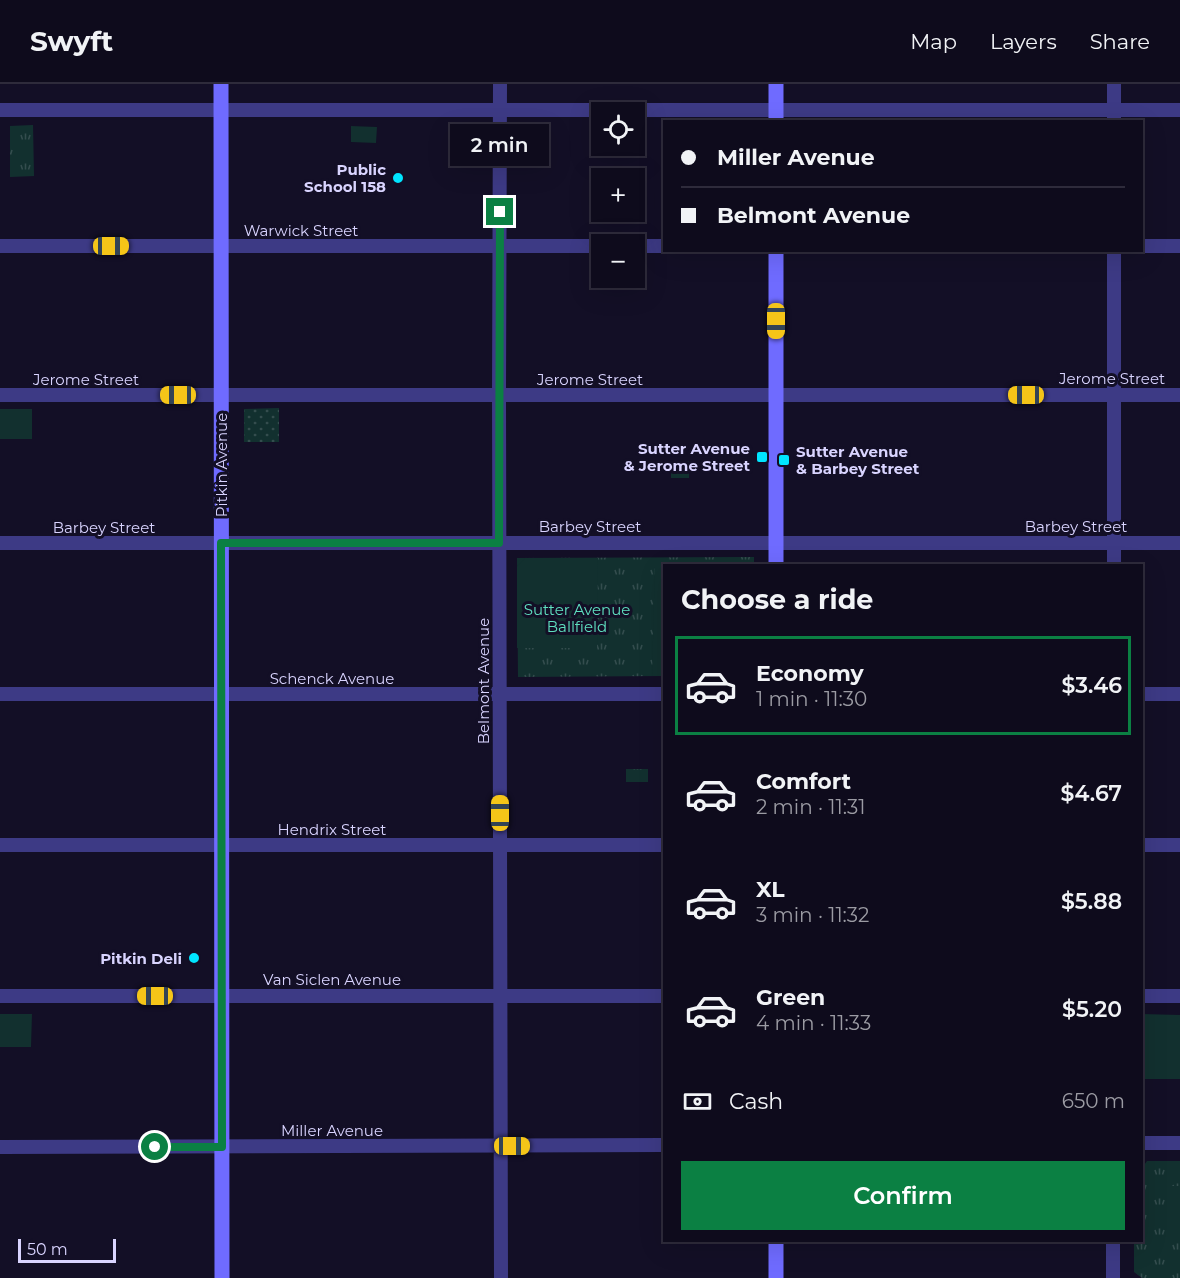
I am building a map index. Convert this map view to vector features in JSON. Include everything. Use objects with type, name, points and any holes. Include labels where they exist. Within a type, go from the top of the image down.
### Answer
[{"type":"street","name":"Pitkin Avenue","points":[[221,84],[222,1278]]},
{"type":"street","name":"Belmont Avenue","points":[[500,84],[501,1278]]},
{"type":"street","points":[[776,84],[776,116]]},
{"type":"street","points":[[1114,84],[1114,116]]},
{"type":"street","points":[[0,110],[500,109],[776,116],[1114,116],[1180,110]]},
{"type":"street","name":"Warwick Street","points":[[0,246],[591,246]]},
{"type":"street","points":[[645,246],[663,246]]},
{"type":"street","points":[[1143,246],[1180,246]]},
{"type":"street","points":[[776,252],[776,564]]},
{"type":"street","points":[[1114,252],[1114,564]]},
{"type":"street","name":"Jerome Street","points":[[0,395],[1180,395]]},
{"type":"street","name":"Barbey Street","points":[[0,543],[1180,543]]},
{"type":"street","name":"Schenck Avenue","points":[[0,694],[663,694]]},
{"type":"street","points":[[1143,694],[1180,694]]},
{"type":"street","points":[[1143,845],[1180,845]]},
{"type":"street","name":"Hendrix Street","points":[[0,846],[663,846]]},
{"type":"street","name":"Van Siclen Avenue","points":[[0,996],[663,996]]},
{"type":"street","points":[[1143,996],[1180,996]]},
{"type":"street","points":[[1143,1143],[1180,1143]]},
{"type":"street","name":"Miller Avenue","points":[[0,1147],[663,1145]]},
{"type":"street","points":[[776,1242],[776,1278]]},
{"type":"street","points":[[1113,1242],[1113,1278]]},
{"type":"green space","points":[[33,125],[34,176],[10,177],[10,126]]},
{"type":"green space","points":[[351,126],[377,127],[376,143],[351,142]]},
{"type":"green space","points":[[279,408],[279,442],[244,442],[244,409]]},
{"type":"green space","points":[[0,409],[32,409],[32,439],[0,439]]},
{"type":"green space","points":[[671,461],[689,461],[689,478],[671,478]]},
{"type":"green space","name":"Sutter Avenue Ballfield","points":[[754,557],[754,564],[663,564],[663,676],[518,677],[517,558]]},
{"type":"green space","points":[[525,558],[598,558],[597,648],[517,648],[517,567]]},
{"type":"green space","points":[[655,567],[663,567],[663,676],[652,676]]},
{"type":"green space","points":[[626,769],[648,769],[648,782],[626,782]]},
{"type":"green space","points":[[0,1014],[32,1014],[31,1047],[0,1047]]},
{"type":"green space","points":[[1143,1014],[1180,1015],[1180,1079],[1143,1079]]},
{"type":"green space","points":[[1147,1161],[1180,1161],[1180,1278],[1142,1278],[1134,1272],[1134,1242],[1143,1242],[1143,1167]]},
{"type":"green space","points":[[1168,1186],[1180,1186],[1180,1234],[1168,1234]]},
{"type":"place","name":"Public School 158","points":[[398,178]]},
{"type":"place","name":"Sutter Avenue & Jerome Street","points":[[762,457]]},
{"type":"place","name":"Sutter Avenue & Barbey Street","points":[[784,460]]},
{"type":"place","name":"Pitkin Deli","points":[[194,958]]},
{"type":"route","points":[[155,1147],[222,1147],[221,543],[499,543],[500,212]]}]
